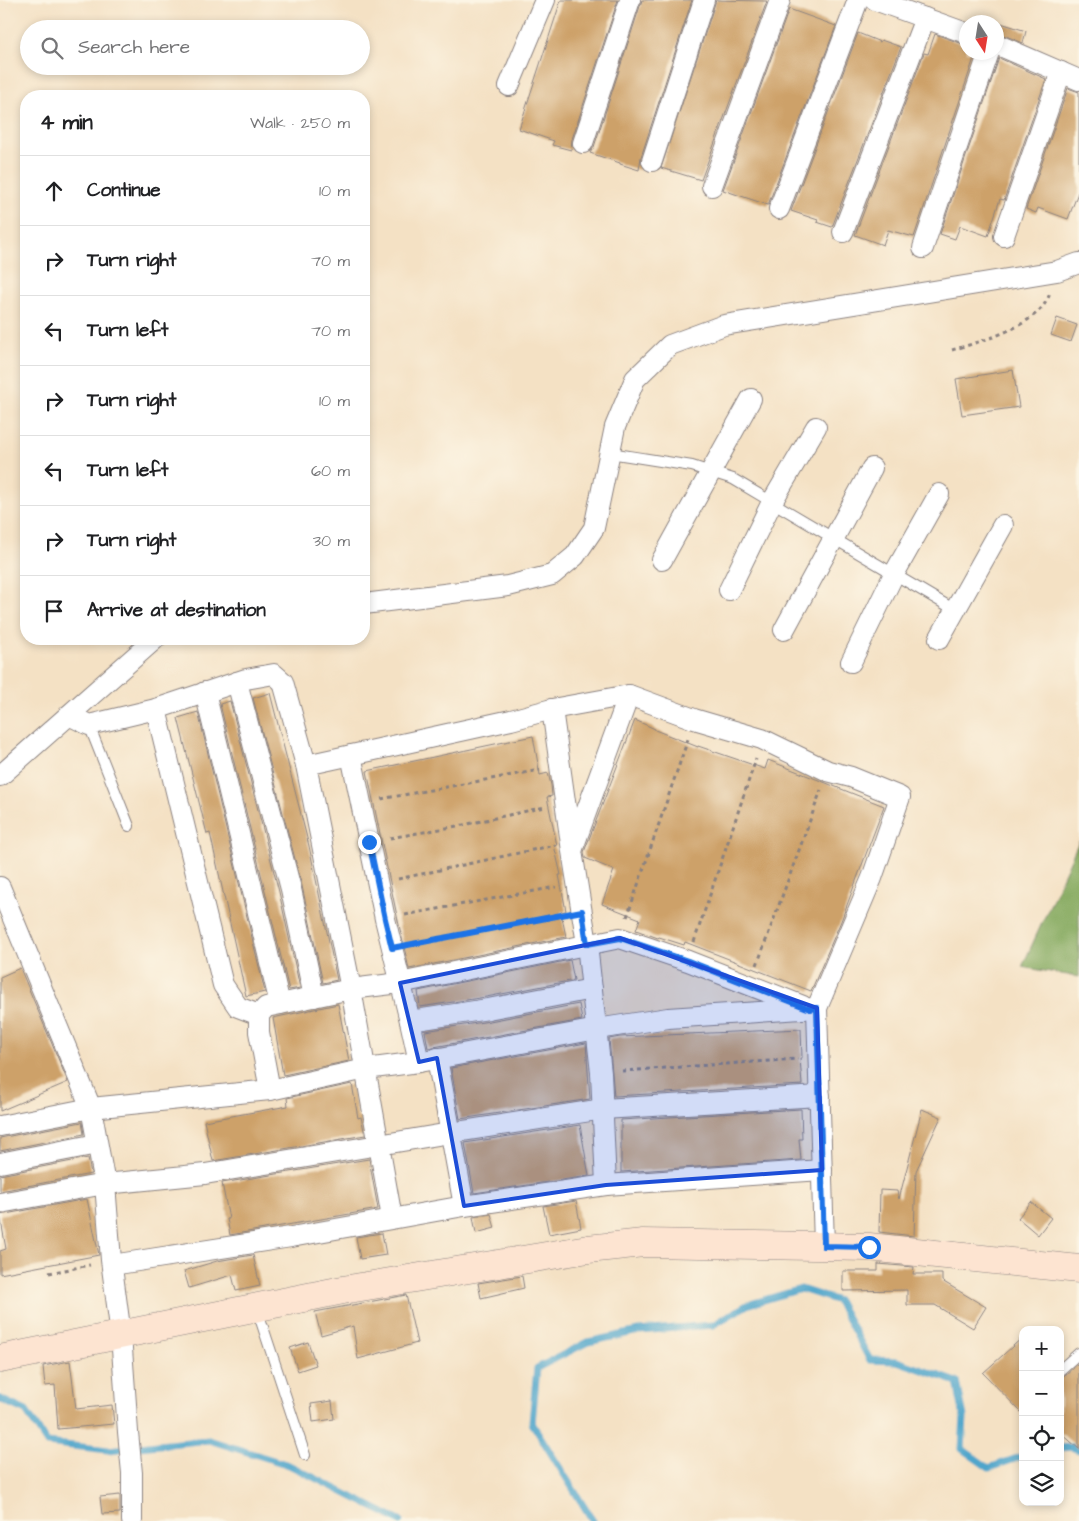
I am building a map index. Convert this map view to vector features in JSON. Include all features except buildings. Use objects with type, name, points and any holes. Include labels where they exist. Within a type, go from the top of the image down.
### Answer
[{"type":"street","points":[[509,86],[545,0]]},
{"type":"street","points":[[583,143],[630,0]]},
{"type":"street","points":[[652,161],[704,0]]},
{"type":"street","points":[[712,186],[780,0]]},
{"type":"street","points":[[779,209],[858,0]]},
{"type":"street","points":[[875,0],[959,30]]},
{"type":"street","points":[[843,232],[925,18]]},
{"type":"street","points":[[1004,47],[1070,76],[1004,236]]},
{"type":"street","points":[[923,248],[986,60]]},
{"type":"street","points":[[370,603],[508,586],[552,575],[575,556],[594,528],[615,427],[635,379],[670,346],[724,325],[1057,271],[1079,263]]},
{"type":"street","points":[[662,560],[751,400]]},
{"type":"street","points":[[729,590],[772,502],[816,426]]},
{"type":"street","points":[[784,630],[872,468]]},
{"type":"street","points":[[851,662],[894,574],[939,494]]},
{"type":"street","points":[[939,639],[1002,525]]},
{"type":"street","points":[[0,776],[149,645]]},
{"type":"street","points":[[69,715],[89,725],[156,709],[246,679],[274,674],[283,682],[306,765],[366,1069],[392,1218]]},
{"type":"street","points":[[237,682],[291,889],[314,997]]},
{"type":"street","points":[[205,692],[280,1004]]},
{"type":"street","points":[[306,765],[511,720],[552,709],[628,695],[666,707],[694,719],[762,739],[828,771],[852,777],[900,797],[872,878],[814,1009],[819,1058],[824,1246]]},
{"type":"street","points":[[571,847],[628,695]]},
{"type":"street","points":[[156,709],[223,985],[238,1007],[259,1015]]},
{"type":"street","points":[[552,709],[571,847],[587,944],[597,1028],[606,1185]]},
{"type":"street","points":[[351,755],[400,983],[410,1021],[428,1060],[450,1133],[464,1206]]},
{"type":"street","points":[[0,887],[91,1108],[105,1184],[112,1262],[122,1335],[132,1474],[132,1521]]},
{"type":"street","points":[[270,1090],[259,1032],[259,1015],[266,1007],[350,989],[400,983],[620,938],[688,961],[814,1009]]},
{"type":"street","points":[[410,1021],[488,1009],[592,989]]},
{"type":"street","points":[[0,1126],[91,1108],[270,1090],[366,1069],[428,1060],[597,1028],[668,1018],[814,1009]]},
{"type":"street","points":[[0,1203],[105,1184],[205,1174],[603,1109],[820,1096]]},
{"type":"street","points":[[0,1163],[97,1144]]},
{"type":"street","points":[[112,1262],[291,1237],[464,1206],[606,1185],[822,1170]]},
{"type":"street","points":[[0,1359],[343,1290],[597,1248],[643,1243],[869,1247],[1079,1270]]},
{"type":"lane","points":[[610,453],[692,466],[733,479],[955,610]]},
{"type":"lane","points":[[89,725],[128,826]]},
{"type":"lane","points":[[257,1308],[305,1455]]},
{"type":"lane","points":[[1064,1366],[1079,1353]]},
{"type":"path","points":[[952,350],[1000,335],[1032,317],[1047,302],[1057,271]]},
{"type":"path","points":[[620,938],[694,719]]},
{"type":"path","points":[[688,961],[762,739]]},
{"type":"path","points":[[362,803],[560,766]]},
{"type":"path","points":[[750,986],[828,771]]},
{"type":"path","points":[[369,842],[463,826],[565,803]]},
{"type":"path","points":[[378,883],[480,860],[571,847]]},
{"type":"path","points":[[385,919],[578,883]]},
{"type":"path","points":[[392,948],[582,911]]},
{"type":"path","points":[[601,1073],[819,1058]]},
{"type":"path","points":[[49,1273],[112,1262]]},
{"type":"highlighted area","points":[[620,938],[817,1008],[822,1170],[606,1185],[464,1206],[437,1058],[419,1062],[400,983]]},
{"type":"green space","points":[[1079,841],[1079,977],[1022,967]]},
{"type":"waterway","points":[[593,1521],[532,1423],[537,1368],[588,1342],[639,1331],[713,1325],[747,1305],[801,1289],[838,1301],[870,1360],[897,1361],[957,1382],[964,1417],[962,1449],[989,1468],[1019,1457]]},
{"type":"waterway","points":[[0,1399],[26,1411],[47,1443],[108,1450],[209,1440],[289,1465],[400,1521]]},
{"type":"waterway","points":[[1064,1448],[1071,1447],[1079,1450]]},
{"type":"route","points":[[369,842],[392,948],[582,911],[587,944],[620,938],[688,961],[810,1009],[817,1008],[824,1246],[869,1247]]}]
